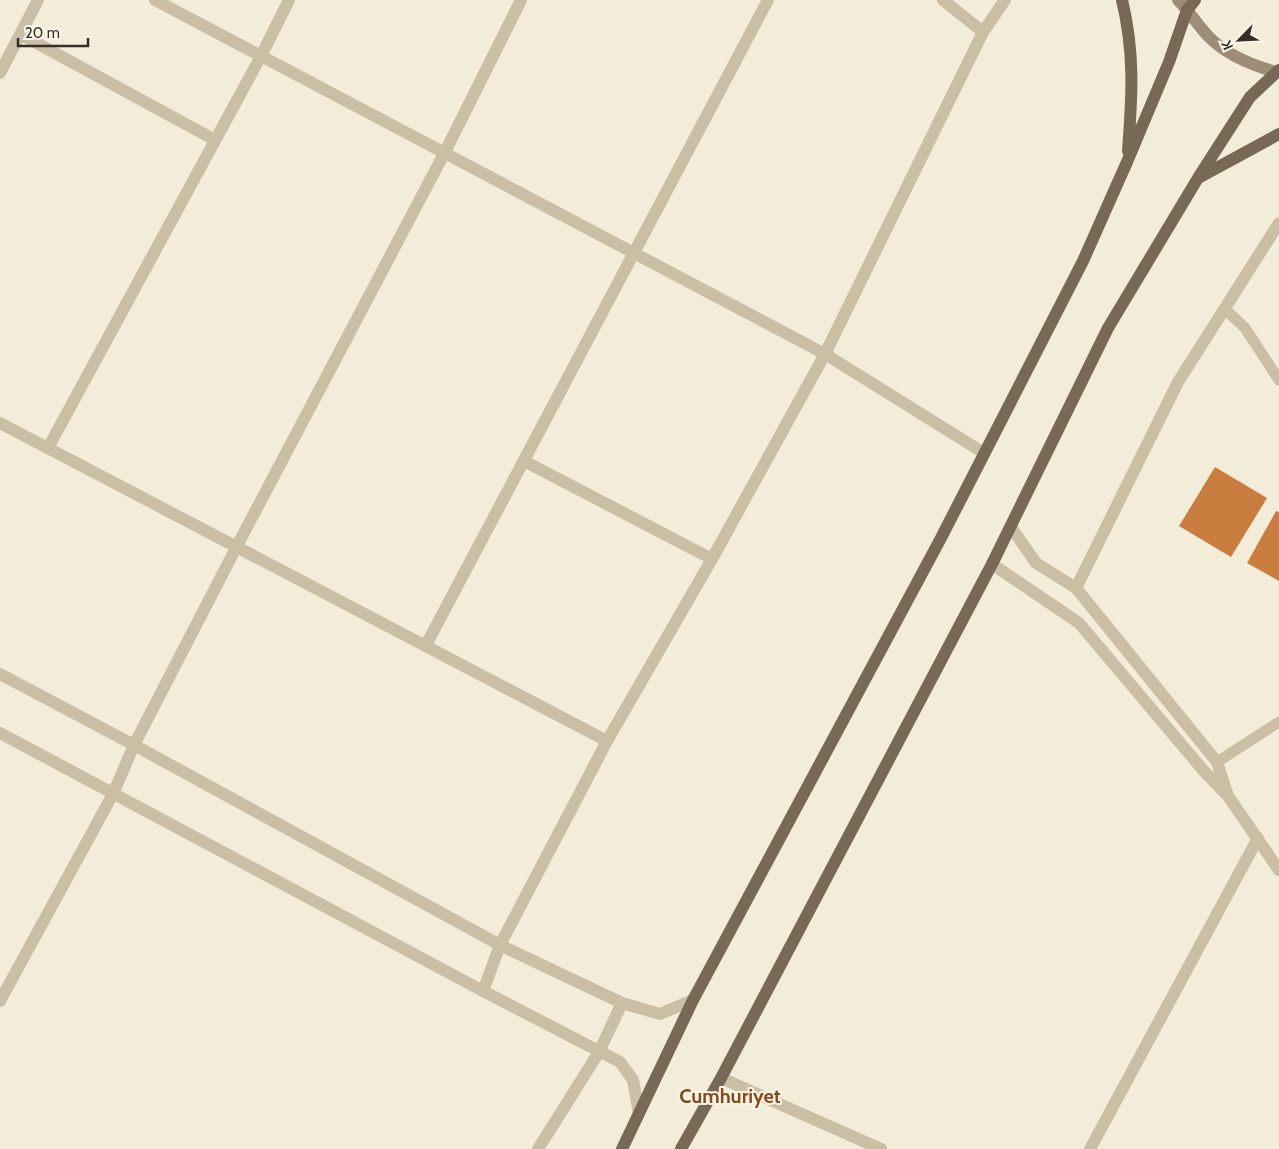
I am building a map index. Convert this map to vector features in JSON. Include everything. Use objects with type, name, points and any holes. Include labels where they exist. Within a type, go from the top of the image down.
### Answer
[{"type":"main road","points":[[1122,0],[1128,26],[1132,60],[1128,162]]},
{"type":"main road","points":[[1178,0],[1191,5],[1208,36],[1229,53],[1252,65],[1278,72]]},
{"type":"main road","points":[[622,1149],[693,1000],[941,538],[1083,261],[1128,162],[1191,5]]},
{"type":"main road","points":[[681,1149],[721,1078],[992,564],[1108,328],[1198,178],[1250,97],[1278,72]]},
{"type":"main road","points":[[1198,178],[1279,134]]},
{"type":"street","points":[[0,73],[38,0]]},
{"type":"street","points":[[155,0],[825,354],[984,453]]},
{"type":"street","points":[[48,448],[261,56],[289,0]]},
{"type":"street","points":[[0,1001],[3,987],[113,794],[134,745],[445,152],[521,0]]},
{"type":"street","points":[[426,645],[768,0]]},
{"type":"street","points":[[943,0],[983,32]]},
{"type":"street","points":[[483,991],[500,945],[607,740],[712,559],[825,354],[983,32],[1005,0]]},
{"type":"street","points":[[20,34],[215,140]]},
{"type":"street","points":[[1076,588],[1178,382],[1279,223]]},
{"type":"street","points":[[0,423],[607,740]]},
{"type":"street","points":[[524,461],[712,559]]},
{"type":"street","points":[[1011,526],[1036,563],[1076,588],[1217,762],[1228,796]]},
{"type":"street","points":[[992,564],[1078,623],[1203,770],[1228,796],[1279,870]]},
{"type":"street","points":[[0,674],[500,945],[622,1003],[660,1014],[693,1000]]},
{"type":"street","points":[[0,733],[483,991],[620,1062],[633,1080],[639,1114]]},
{"type":"street","points":[[1090,1149],[1258,838]]},
{"type":"street","points":[[538,1149],[598,1052],[622,1003]]},
{"type":"street","points":[[721,1078],[881,1149]]},
{"type":"lane","points":[[1225,309],[1245,328],[1279,380]]},
{"type":"lane","points":[[1217,762],[1279,722]]},
{"type":"building","points":[[1215,467],[1267,498],[1231,557],[1179,526]]},
{"type":"building","points":[[1276,511],[1279,512],[1279,581],[1247,563]]},
{"type":"district","name":"Cumhuriyet","points":[[730,1096]]}]
